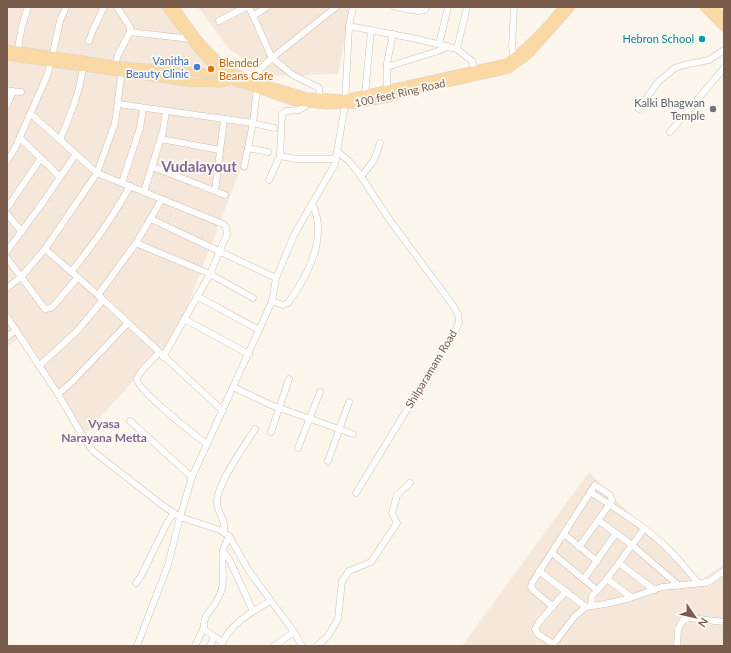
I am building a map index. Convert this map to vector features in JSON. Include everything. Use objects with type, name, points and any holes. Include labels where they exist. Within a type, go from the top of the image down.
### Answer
[{"type":"main road","name":"100 feet Ring Road","points":[[166,7],[212,64],[257,88],[293,101],[326,105],[345,102],[365,95],[507,63],[520,54],[553,20],[563,7]]},
{"type":"main road","name":"100 feet Ring Road","points":[[174,7],[198,40],[234,76],[307,97],[355,104],[388,98],[432,86],[509,69],[529,54],[571,7]]},
{"type":"main road","points":[[704,7],[724,27]]},
{"type":"main road","points":[[713,7],[724,17]]},
{"type":"main road","points":[[7,49],[17,54],[120,68]]},
{"type":"main road","points":[[7,56],[17,54]]},
{"type":"main road","points":[[52,59],[83,66],[234,76]]},
{"type":"street","points":[[17,54],[22,26],[28,7]]},
{"type":"street","points":[[7,161],[31,114],[52,59],[60,21],[66,7]]},
{"type":"street","points":[[89,41],[104,7]]},
{"type":"street","points":[[7,288],[21,277],[45,248],[97,173],[115,123],[118,104],[120,68],[118,55],[130,32],[130,28],[117,7]]},
{"type":"street","points":[[219,21],[246,7]]},
{"type":"street","points":[[249,7],[272,58],[292,75],[316,86],[320,91],[320,98]]},
{"type":"street","points":[[253,16],[268,7]]},
{"type":"street","points":[[250,80],[272,58],[336,7]]},
{"type":"street","points":[[137,646],[168,565],[192,478],[272,301],[276,278],[294,235],[335,164],[345,102],[349,26],[353,7]]},
{"type":"street","points":[[395,7],[421,11],[425,10],[426,7]]},
{"type":"street","points":[[439,44],[448,7]]},
{"type":"street","points":[[457,49],[467,7]]},
{"type":"street","points":[[514,7],[512,47],[514,58]]},
{"type":"street","points":[[349,26],[393,34],[457,49],[472,61],[475,70]]},
{"type":"street","points":[[365,95],[371,30]]},
{"type":"street","points":[[130,32],[191,39]]},
{"type":"street","points":[[387,90],[387,67],[389,49],[393,34]]},
{"type":"street","points":[[387,67],[441,50],[448,46]]},
{"type":"street","points":[[638,109],[658,82],[675,68],[709,60],[724,50]]},
{"type":"street","points":[[60,140],[77,96],[83,66]]},
{"type":"street","points":[[670,132],[724,68]]},
{"type":"street","points":[[244,167],[253,123],[257,88]]},
{"type":"street","points":[[7,105],[10,91],[21,92]]},
{"type":"street","points":[[269,180],[280,156],[282,114],[286,111],[299,110],[310,103]]},
{"type":"street","points":[[118,104],[253,123],[274,128]]},
{"type":"street","points":[[122,183],[140,128],[144,108]]},
{"type":"street","points":[[144,192],[161,138],[166,111]]},
{"type":"street","points":[[31,114],[97,173],[225,225],[227,234],[210,274],[161,355],[139,375],[137,380],[155,401],[207,444]]},
{"type":"street","points":[[215,191],[224,119]]},
{"type":"street","points":[[20,138],[60,177]]},
{"type":"street","points":[[161,138],[220,150]]},
{"type":"street","points":[[361,177],[374,160],[380,143]]},
{"type":"street","points":[[248,148],[268,152]]},
{"type":"street","name":"Shilparamam Road","points":[[337,151],[349,162],[361,177],[389,219],[452,304],[458,314],[459,322],[356,493]]},
{"type":"street","points":[[7,251],[22,232],[76,154]]},
{"type":"street","points":[[280,156],[336,159]]},
{"type":"street","points":[[7,208],[41,158]]},
{"type":"street","points":[[153,167],[225,195]]},
{"type":"street","points":[[71,272],[108,223],[130,186]]},
{"type":"street","points":[[39,366],[76,331],[101,298],[162,199]]},
{"type":"street","points":[[272,301],[283,305],[288,303],[314,257],[318,222],[317,213],[312,204]]},
{"type":"street","points":[[7,214],[22,232]]},
{"type":"street","points":[[151,218],[276,278]]},
{"type":"street","points":[[136,243],[210,274],[253,298]]},
{"type":"street","points":[[45,248],[223,411]]},
{"type":"street","points":[[7,258],[43,307],[48,309],[55,304],[78,278]]},
{"type":"street","points":[[197,296],[259,330]]},
{"type":"street","points":[[7,317],[58,394],[93,451],[162,505],[180,517],[220,530],[226,534],[249,571],[294,632],[302,646]]},
{"type":"street","points":[[184,319],[249,354]]},
{"type":"street","points":[[58,394],[71,383],[128,323]]},
{"type":"street","points":[[7,338],[16,330]]},
{"type":"street","points":[[271,432],[288,379]]},
{"type":"street","points":[[233,387],[278,408],[352,434]]},
{"type":"street","points":[[298,448],[308,419],[320,392]]},
{"type":"street","points":[[328,461],[349,402]]},
{"type":"street","points":[[130,421],[192,478]]},
{"type":"street","points":[[195,646],[204,627],[207,615],[216,602],[223,587],[223,552],[226,534],[225,522],[217,505],[218,495],[255,429]]},
{"type":"street","points":[[317,646],[328,636],[338,618],[342,581],[349,571],[371,562],[376,557],[396,522],[392,513],[397,495],[410,483]]},
{"type":"street","points":[[553,607],[533,590],[531,587],[532,583],[590,492],[610,504],[669,550],[698,583]]},
{"type":"street","points":[[580,547],[610,504]]},
{"type":"street","points":[[136,583],[141,576],[167,523],[174,513]]},
{"type":"street","points":[[598,520],[632,545],[678,585]]},
{"type":"street","points":[[566,591],[535,629],[538,634],[552,645],[576,616],[588,606],[592,596],[607,580],[644,529]]},
{"type":"street","points":[[584,579],[616,533]]},
{"type":"street","points":[[564,534],[597,561]]},
{"type":"street","points":[[223,552],[229,559],[253,611]]},
{"type":"street","points":[[552,553],[597,590]]},
{"type":"street","points":[[619,563],[654,590]]},
{"type":"street","points":[[539,571],[588,606],[605,604],[654,590],[710,580],[724,571]]},
{"type":"street","points":[[607,580],[631,597]]},
{"type":"street","points":[[204,627],[222,644],[232,628],[253,611],[270,601]]},
{"type":"street","points":[[677,646],[678,629],[682,620],[690,618],[724,622]]},
{"type":"street","points":[[274,646],[294,632]]},
{"type":"street","points":[[210,646],[214,636]]},
{"type":"shaded area","points":[[7,7],[172,7],[204,46],[259,83],[246,155],[177,333],[83,436],[20,337],[7,347]]},
{"type":"shaded area","points":[[198,7],[351,7],[338,74],[270,76],[229,49]]},
{"type":"shaded area","points":[[589,472],[697,583],[724,564],[724,646],[462,646]]},
{"type":"place","name":"Hebron School","points":[[702,39]]},
{"type":"place","name":"Vanitha Beauty Clinic","points":[[197,67]]},
{"type":"place","name":"Blended Beans Cafe","points":[[211,69]]},
{"type":"place","name":"Kalki Bhagwan Temple","points":[[713,109]]},
{"type":"district","name":"Vudalayout","points":[[199,167]]},
{"type":"district","name":"Vyasa Narayana Metta","points":[[104,431]]}]
